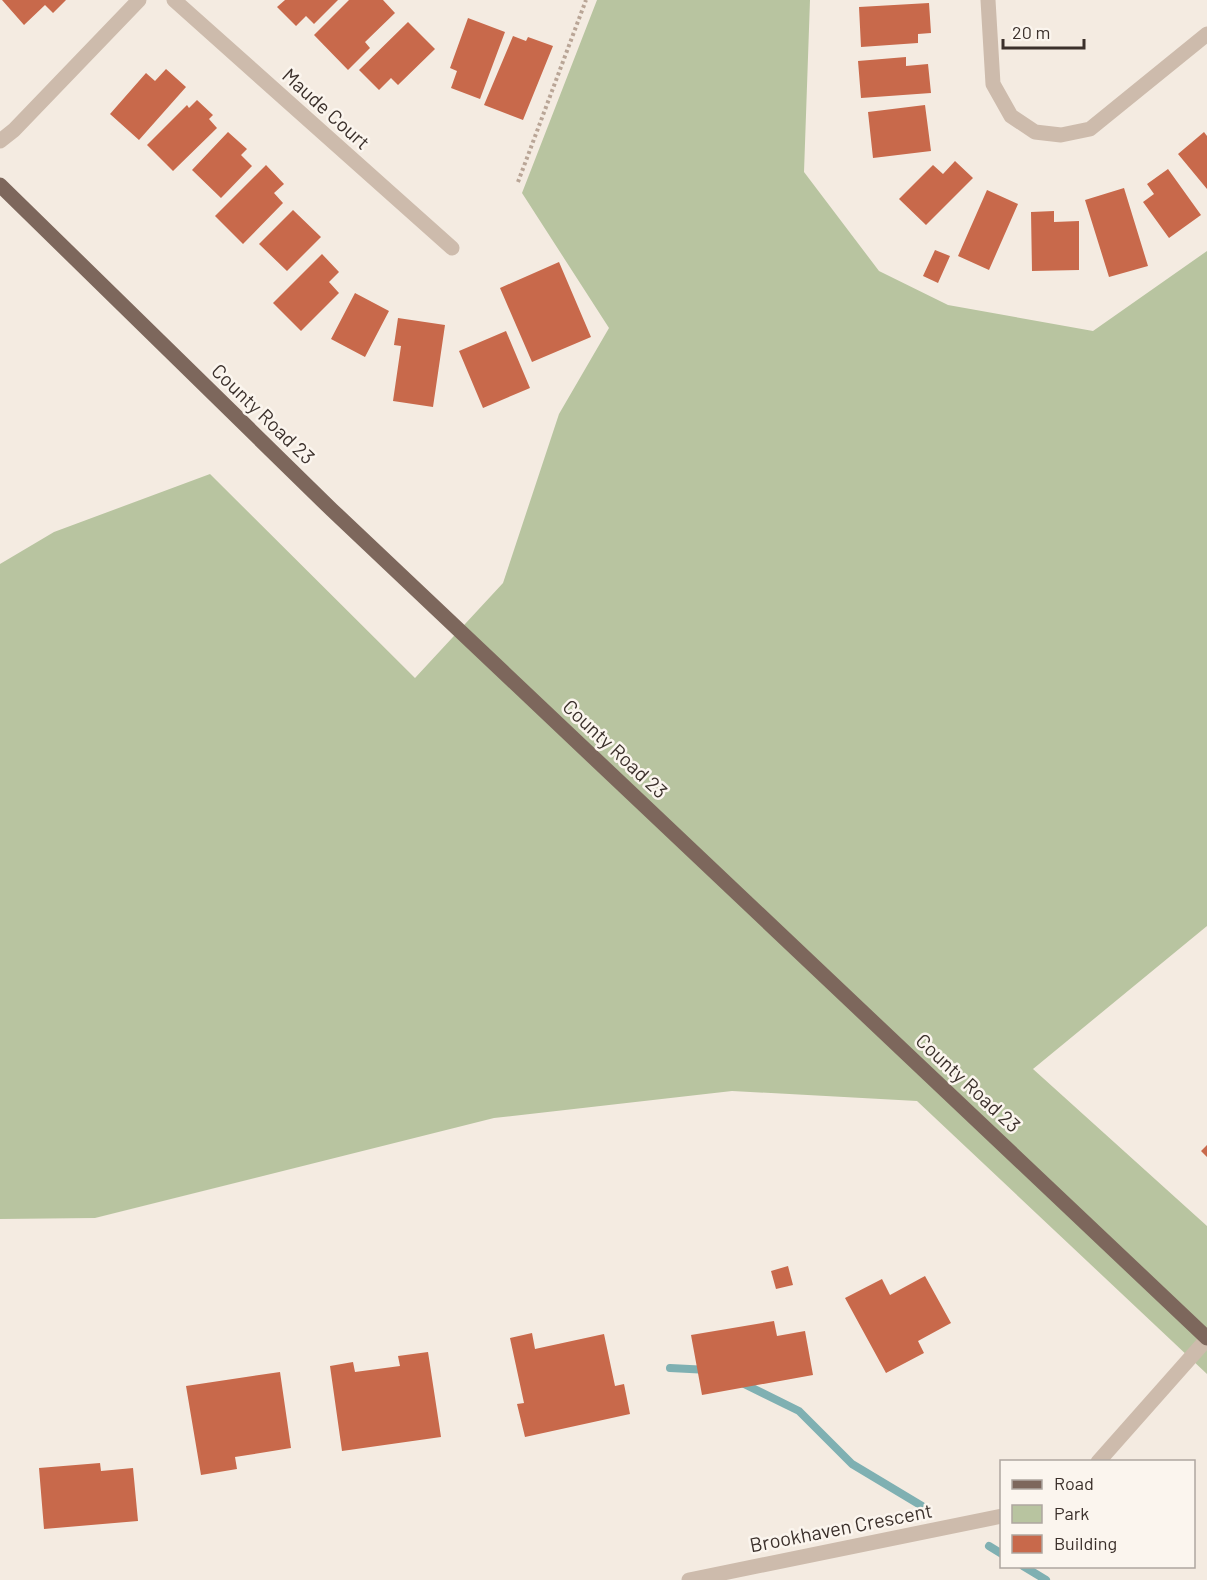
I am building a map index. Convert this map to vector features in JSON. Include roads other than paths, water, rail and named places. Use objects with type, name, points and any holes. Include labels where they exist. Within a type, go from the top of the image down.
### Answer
[{"type":"main road","name":"County Road 23","points":[[0,185],[332,510],[1207,1338]]},
{"type":"street","points":[[0,141],[14,130],[139,0]]},
{"type":"street","name":"Maude Court","points":[[174,0],[452,248]]},
{"type":"street","points":[[988,0],[993,84],[1011,116],[1035,132],[1061,135],[1090,129],[1207,34]]},
{"type":"street","points":[[1099,1460],[1207,1338]]},
{"type":"street","name":"Brookhaven Crescent","points":[[689,1580],[1000,1516]]},
{"type":"waterway","points":[[670,1368],[709,1370]]},
{"type":"waterway","points":[[740,1382],[799,1411],[852,1464],[922,1506]]},
{"type":"waterway","points":[[989,1546],[1000,1553]]},
{"type":"waterway","points":[[1026,1568],[1046,1580]]}]
